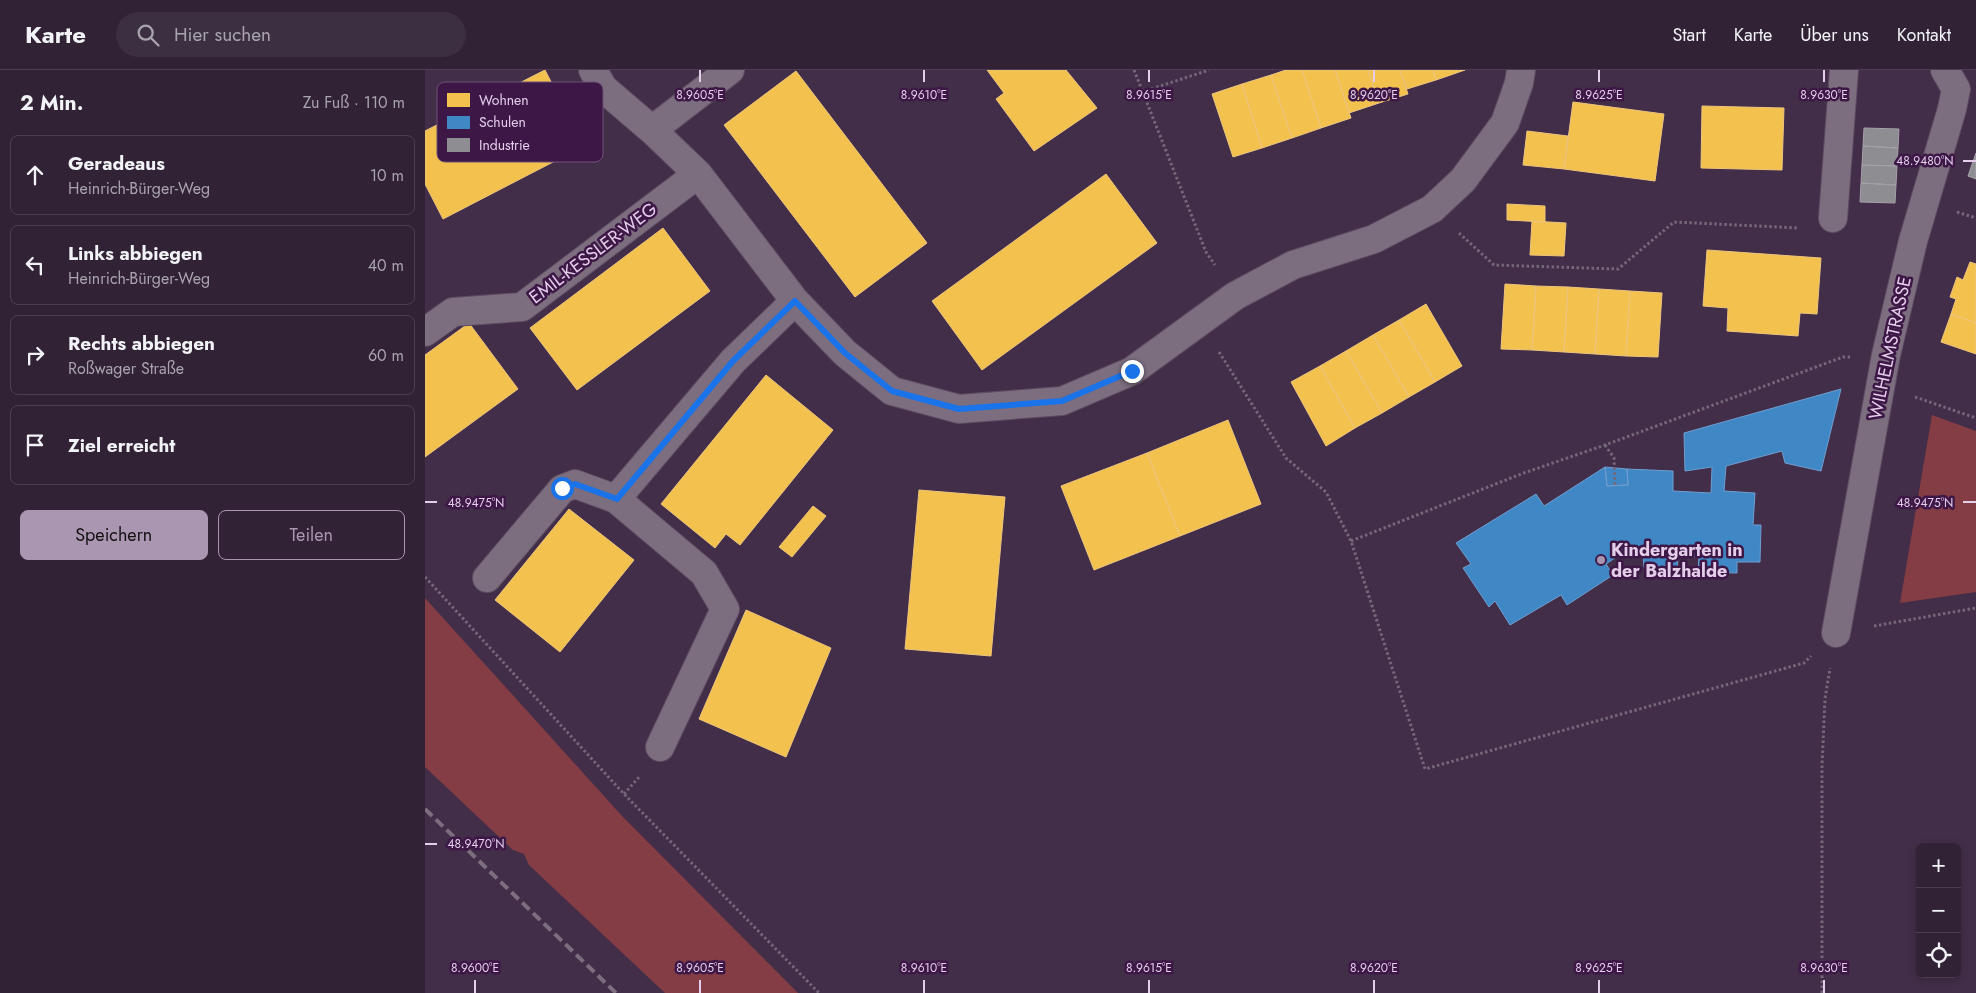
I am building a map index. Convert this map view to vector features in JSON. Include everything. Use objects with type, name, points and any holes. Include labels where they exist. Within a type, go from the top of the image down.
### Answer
[{"type":"street","points":[[593,70],[600,82]]},
{"type":"street","points":[[651,130],[730,70]]},
{"type":"street","points":[[603,88],[698,174],[795,301],[845,353],[892,391],[959,409],[1062,401],[1132,371],[1235,296],[1293,265],[1374,239],[1432,209],[1463,180],[1505,123],[1519,83],[1521,70]]},
{"type":"street","points":[[1833,218],[1844,70]]},
{"type":"street","name":"WILHELMSTRASSE","points":[[1835,633],[1886,355],[1913,241],[1957,89],[1945,70]]},
{"type":"street","name":"EMIL-KESSLER-WEG","points":[[425,332],[453,312],[522,307],[698,174]]},
{"type":"street","points":[[617,499],[733,361],[795,301]]},
{"type":"street","points":[[487,578],[562,488],[575,484],[617,499],[704,573],[725,609],[660,747]]},
{"type":"path","points":[[1134,70],[1206,252],[1235,296]]},
{"type":"path","points":[[1142,92],[1209,70]]},
{"type":"path","points":[[1432,209],[1494,265],[1618,269],[1674,222],[1802,228],[1833,218]]},
{"type":"path","points":[[1197,324],[1224,358],[1286,458],[1326,492],[1351,541],[1425,769],[1805,663],[1835,633],[1976,608]]},
{"type":"path","points":[[1351,541],[1521,474],[1843,357],[1886,355]]},
{"type":"path","points":[[1882,385],[1976,418]]},
{"type":"path","points":[[1605,445],[1614,458],[1615,485]]},
{"type":"path","points":[[425,577],[624,794],[819,993]]},
{"type":"path","points":[[452,607],[457,602]]},
{"type":"path","points":[[1822,993],[1825,699],[1835,633]]},
{"type":"path","points":[[624,794],[636,782]]},
{"type":"shaded area","points":[[1932,415],[1976,431],[1976,592],[1900,603]]},
{"type":"shaded area","points":[[425,598],[622,816],[798,993],[665,993],[529,865],[524,854],[513,850],[425,767]]},
{"type":"building: Wohnen","points":[[545,70],[551,82],[521,82]]},
{"type":"building: Wohnen","points":[[987,70],[1066,70],[1097,108],[1034,151],[996,99],[1004,93]]},
{"type":"building: Wohnen","points":[[1286,70],[1302,70],[1321,128],[1292,138],[1271,75]]},
{"type":"building: Wohnen","points":[[1302,70],[1335,70],[1351,118],[1321,128]]},
{"type":"building: Wohnen","points":[[1335,70],[1368,70],[1379,103],[1349,113]]},
{"type":"building: Wohnen","points":[[1368,70],[1400,70],[1408,94],[1379,103]]},
{"type":"building: Wohnen","points":[[1400,70],[1433,70],[1436,80],[1407,89]]},
{"type":"building: Wohnen","points":[[1433,70],[1465,70],[1436,80]]},
{"type":"building: Wohnen","points":[[796,71],[927,243],[855,297],[724,125]]},
{"type":"building: Wohnen","points":[[1271,75],[1292,138],[1262,148],[1242,84]]},
{"type":"building: Wohnen","points":[[1242,84],[1262,148],[1233,157],[1212,94]]},
{"type":"building: Wohnen","points":[[1573,102],[1664,114],[1655,181],[1564,169]]},
{"type":"building: Wohnen","points":[[1702,106],[1784,108],[1782,170],[1701,168]]},
{"type":"building: Wohnen","points":[[437,125],[437,162],[553,162],[443,219],[425,184],[425,131]]},
{"type":"building: Wohnen","points":[[1527,131],[1568,136],[1564,169],[1523,165]]},
{"type":"building: Wohnen","points":[[1106,174],[1157,243],[982,370],[932,301]]},
{"type":"building: Wohnen","points":[[1507,204],[1545,206],[1545,222],[1507,220]]},
{"type":"building: Wohnen","points":[[1532,221],[1566,223],[1564,256],[1530,255]]},
{"type":"building: Wohnen","points":[[663,228],[710,291],[577,390],[530,328]]},
{"type":"building: Wohnen","points":[[1707,250],[1821,258],[1817,314],[1800,313],[1798,336],[1727,331],[1728,308],[1703,306]]},
{"type":"building: Wohnen","points":[[1970,262],[1976,264],[1976,323],[1951,314],[1956,299],[1950,297],[1957,277],[1963,280]]},
{"type":"building: Wohnen","points":[[1505,284],[1536,286],[1532,350],[1501,349]]},
{"type":"building: Wohnen","points":[[1536,286],[1568,287],[1564,352],[1532,350]]},
{"type":"building: Wohnen","points":[[1568,287],[1599,289],[1595,354],[1564,352]]},
{"type":"building: Wohnen","points":[[1599,289],[1630,291],[1626,356],[1595,354]]},
{"type":"building: Wohnen","points":[[1630,291],[1662,293],[1658,357],[1626,356]]},
{"type":"building: Wohnen","points":[[1426,304],[1462,366],[1435,382],[1399,320]]},
{"type":"building: Wohnen","points":[[1951,314],[1976,323],[1976,354],[1941,342]]},
{"type":"building: Wohnen","points":[[1399,320],[1435,382],[1409,397],[1373,335]]},
{"type":"building: Wohnen","points":[[469,323],[518,389],[425,457],[425,355]]},
{"type":"building: Wohnen","points":[[1373,335],[1409,397],[1382,413],[1346,351]]},
{"type":"building: Wohnen","points":[[1346,351],[1382,413],[1355,428],[1320,366]]},
{"type":"building: Wohnen","points":[[1320,366],[1355,428],[1326,446],[1291,382]]},
{"type":"building: Wohnen","points":[[766,375],[833,430],[740,545],[726,534],[715,548],[661,504]]},
{"type":"building: Wohnen","points":[[1228,420],[1261,504],[1180,536],[1147,453]]},
{"type":"building: Wohnen","points":[[1147,453],[1180,536],[1094,570],[1061,486]]},
{"type":"building: Wohnen","points":[[919,490],[1005,497],[991,656],[905,649]]},
{"type":"building: Wohnen","points":[[813,506],[826,516],[792,557],[779,547]]},
{"type":"building: Wohnen","points":[[569,509],[634,560],[560,652],[495,600]]},
{"type":"building: Wohnen","points":[[746,610],[831,648],[786,757],[699,719]]},
{"type":"building: Schulen","points":[[1841,389],[1821,471],[1785,463],[1782,451],[1726,466],[1724,491],[1755,493],[1753,525],[1761,525],[1760,562],[1737,562],[1737,573],[1698,572],[1699,557],[1678,557],[1677,570],[1644,567],[1643,556],[1621,554],[1606,564],[1613,575],[1567,605],[1561,595],[1510,625],[1495,601],[1489,607],[1463,568],[1471,564],[1456,543],[1536,494],[1544,506],[1605,467],[1607,486],[1628,485],[1627,469],[1673,471],[1673,491],[1711,493],[1712,467],[1685,471],[1684,433]]},
{"type":"building: Schulen","points":[[1605,467],[1627,469],[1628,485],[1607,486]]},
{"type":"building: Industrie","points":[[1864,128],[1899,129],[1898,148],[1863,146]]},
{"type":"building: Industrie","points":[[1863,146],[1898,148],[1897,166],[1862,165]]},
{"type":"building: Industrie","points":[[1976,153],[1976,179],[1968,176]]},
{"type":"building: Industrie","points":[[1862,165],[1897,166],[1896,185],[1861,183]]},
{"type":"building: Industrie","points":[[1861,183],[1896,185],[1895,203],[1860,202]]},
{"type":"railway","points":[[425,809],[616,993]]},
{"type":"place","name":"Kindergarten in der Balzhalde","points":[[1601,560]]},
{"type":"route","points":[[562,488],[575,484],[617,499],[733,361],[795,301],[845,353],[892,391],[959,409],[1062,401],[1132,371]]}]
